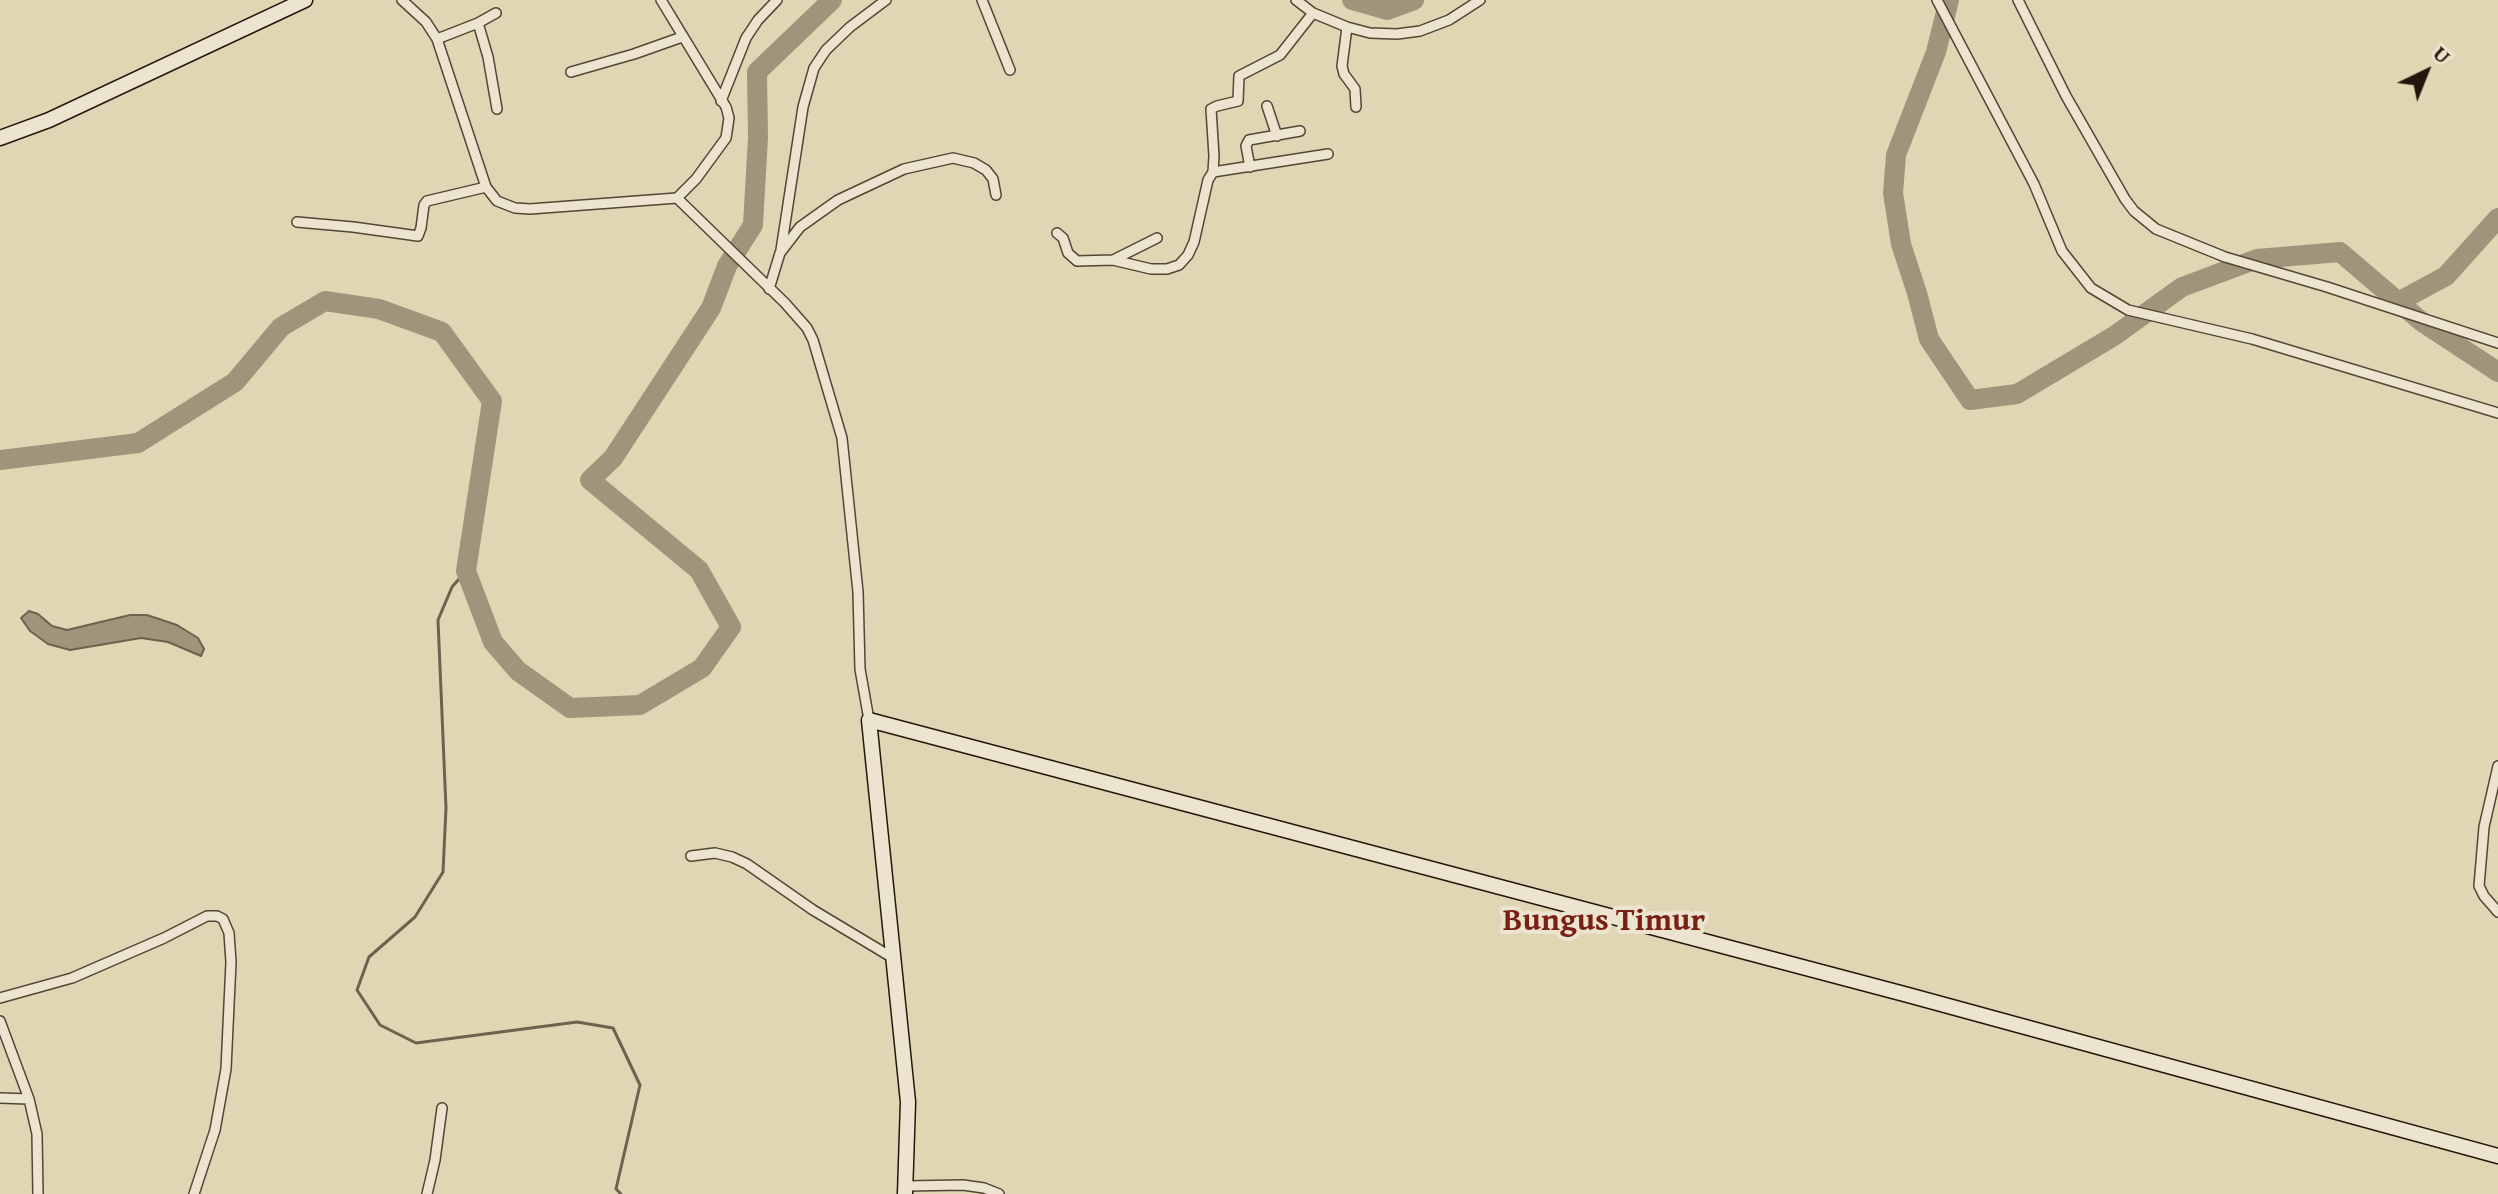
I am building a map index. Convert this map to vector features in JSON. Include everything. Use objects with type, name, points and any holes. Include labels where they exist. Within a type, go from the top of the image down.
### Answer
[{"type":"street","points":[[0,138],[49,120],[305,0]]},
{"type":"street","points":[[402,0],[426,22],[437,39],[486,187],[497,201],[515,208],[530,209],[677,198],[696,179],[726,138],[729,118],[721,101],[661,0]]},
{"type":"street","points":[[721,101],[746,38],[777,0]]},
{"type":"street","points":[[769,289],[780,253],[803,107],[814,68],[826,50],[850,27],[886,0]]},
{"type":"street","points":[[982,0],[1010,70]]},
{"type":"street","points":[[1296,0],[1313,13],[1347,29],[1397,34],[1420,31],[1449,20],[1480,0]]},
{"type":"street","points":[[1937,0],[2034,184],[2062,251],[2091,288],[2128,310],[2252,339],[2495,412],[2498,423]]},
{"type":"street","points":[[2018,0],[2066,96],[2125,199],[2156,229],[2225,257],[2430,319],[2498,343]]},
{"type":"street","points":[[437,39],[496,13]]},
{"type":"street","points":[[1057,233],[1063,238],[1068,253],[1077,261],[1113,260],[1151,269],[1167,269],[1184,261],[1194,242],[1208,180],[1213,172],[1211,109],[1238,101],[1239,76],[1280,55],[1313,13]]},
{"type":"street","points":[[478,23],[488,57],[497,109]]},
{"type":"street","points":[[1347,29],[1343,71],[1355,89],[1356,107]]},
{"type":"street","points":[[571,72],[682,37]]},
{"type":"street","points":[[1267,106],[1277,136]]},
{"type":"street","points":[[1250,167],[1247,143],[1250,140],[1300,131]]},
{"type":"street","points":[[1213,172],[1328,154]]},
{"type":"street","points":[[780,253],[800,227],[838,200],[904,169],[933,161],[953,158],[974,163],[993,179],[996,195]]},
{"type":"street","points":[[297,222],[418,236],[427,201],[486,187]]},
{"type":"street","points":[[677,198],[807,328],[842,438],[858,592],[860,669],[869,720],[908,1102],[905,1190],[963,1185],[999,1194]]},
{"type":"street","points":[[1113,260],[1157,238]]},
{"type":"street","points":[[869,720],[1923,999],[2498,1156]]},
{"type":"street","points":[[2498,766],[2484,827],[2479,886],[2498,912]]},
{"type":"street","points":[[691,856],[715,853],[747,864],[813,910],[893,958]]},
{"type":"street","points":[[0,998],[72,978],[207,916],[217,916],[227,924],[231,962],[226,1069],[215,1130],[194,1194]]},
{"type":"street","points":[[0,1021],[29,1099],[37,1134],[38,1194]]},
{"type":"street","points":[[0,1098],[29,1099]]},
{"type":"street","points":[[427,1194],[442,1108]]},
{"type":"shaded area","points":[[29,611],[38,614],[52,626],[67,630],[130,615],[147,615],[177,625],[198,638],[204,649],[201,656],[168,642],[141,638],[70,650],[48,644],[30,631],[21,618]]},
{"type":"waterway","points":[[0,460],[138,443],[235,382],[281,327],[325,301],[379,309],[442,332],[492,401],[466,571],[493,642],[518,671],[570,708],[640,705],[702,668],[731,627],[699,570],[590,480],[613,458],[711,308],[727,266],[753,225],[758,137],[757,72],[832,0]]},
{"type":"waterway","points":[[1352,0],[1387,10],[1414,0]]},
{"type":"waterway","points":[[1949,0],[1936,52],[1896,155],[1893,193],[1901,244],[1929,339],[1970,400],[2017,394],[2114,336],[2182,287],[2257,259],[2340,252],[2422,322],[2498,372]]},
{"type":"waterway","points":[[2398,302],[2446,276],[2498,218]]},
{"type":"waterway","points":[[466,571],[452,587],[438,620],[446,808],[443,872],[415,917],[369,957],[357,990],[380,1025],[416,1043],[577,1022],[613,1028],[640,1085],[616,1189],[621,1194]]},
{"type":"district","name":"Bungus Timur","points":[[1604,922]]}]
